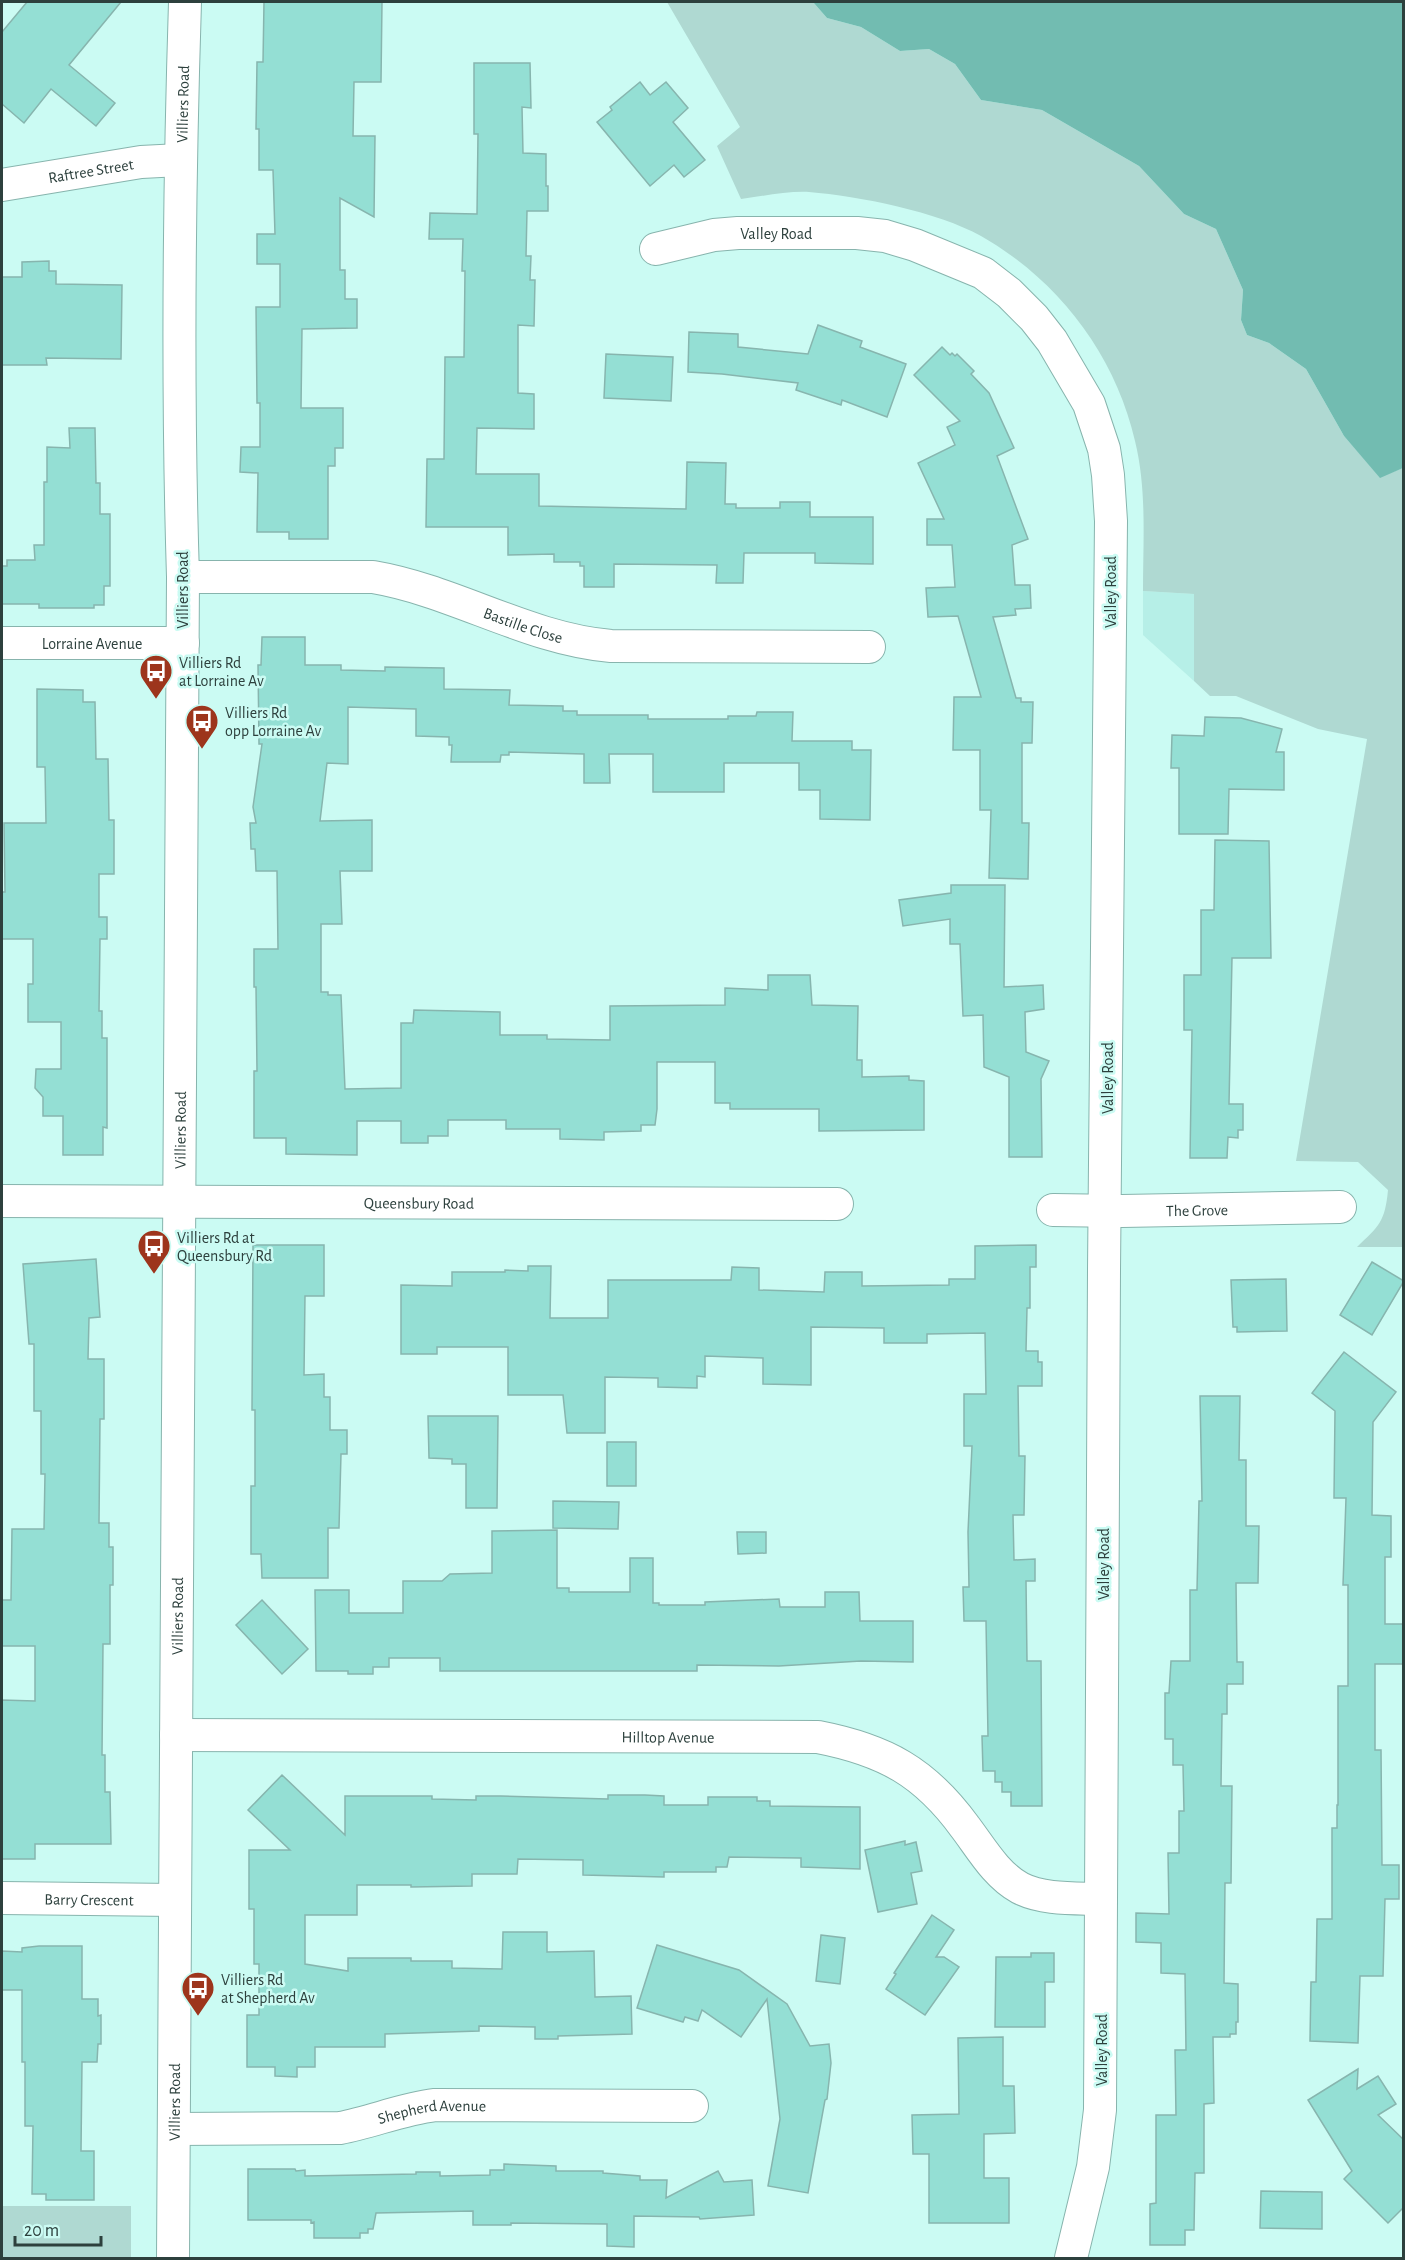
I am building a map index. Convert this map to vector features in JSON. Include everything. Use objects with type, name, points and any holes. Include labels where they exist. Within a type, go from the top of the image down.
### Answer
[{"type":"street","name":"Villiers Road","points":[[173,2259],[183,643],[179,447],[180,160],[185,2]]},
{"type":"street","name":"Raftree Street","points":[[2,185],[141,162],[180,160]]},
{"type":"street","name":"Valley Road","points":[[656,249],[714,235],[738,233],[857,233],[885,236],[915,244],[983,273],[1009,293],[1053,341],[1089,404],[1104,449],[1111,521],[1101,2077],[1098,2140],[1071,2259]]},
{"type":"street","name":"Bastille Close","points":[[183,577],[374,578],[419,588],[555,636],[589,644],[869,647]]},
{"type":"street","name":"Lorraine Avenue","points":[[2,643],[183,643]]},
{"type":"street","name":"Queensbury Road","points":[[2,1201],[837,1204]]},
{"type":"street","name":"The Grove","points":[[1053,1210],[1340,1207]]},
{"type":"street","name":"Hilltop Avenue","points":[[176,1735],[818,1737],[872,1751],[926,1781],[950,1806],[1001,1873],[1020,1888],[1042,1895],[1101,1899]]},
{"type":"street","name":"Barry Crescent","points":[[2,1898],[175,1900]]},
{"type":"street","name":"Shepherd Avenue","points":[[174,2128],[340,2128],[416,2107],[435,2105],[692,2106]]},
{"type":"shaded area","points":[[667,2],[813,2],[827,18],[861,27],[900,51],[929,49],[955,64],[981,100],[1042,110],[1139,166],[1184,214],[1216,229],[1243,290],[1241,320],[1247,335],[1269,343],[1306,369],[1344,436],[1380,477],[1403,468],[1403,1247],[1357,1247],[1380,1223],[1388,1190],[1358,1162],[1296,1161],[1367,739],[1318,729],[1236,696],[1210,696],[1194,681],[1194,594],[1143,591],[1143,497],[1135,441],[1126,409],[1113,378],[1079,322],[1035,274],[1009,254],[963,227],[921,213],[851,197],[809,192],[741,199],[717,146],[740,127]]},
{"type":"shaded area","points":[[813,2],[1403,2],[1403,468],[1380,478],[1344,436],[1306,369],[1269,343],[1247,335],[1241,320],[1243,290],[1216,229],[1184,214],[1139,166],[1042,110],[981,100],[955,64],[929,49],[900,51],[861,27],[827,18]]},
{"type":"shaded area","points":[[1143,591],[1194,594],[1194,681],[1143,635]]},
{"type":"shaded area","points":[[2,2206],[131,2206],[131,2258],[2,2258]]},
{"type":"building","points":[[27,2],[121,2],[69,65],[115,103],[96,126],[51,89],[24,123],[2,104],[2,32]]},
{"type":"building","points":[[264,2],[382,2],[381,82],[354,82],[353,136],[375,136],[374,217],[340,198],[340,270],[345,270],[345,299],[357,299],[357,328],[302,329],[301,408],[343,408],[343,448],[335,448],[335,466],[328,466],[328,539],[289,539],[289,532],[257,532],[258,473],[240,472],[241,447],[260,447],[256,307],[280,307],[280,264],[257,264],[257,234],[275,234],[273,170],[259,170],[259,129],[256,129],[257,62],[263,62]]},
{"type":"building","points":[[474,63],[530,63],[531,108],[522,107],[523,153],[546,154],[546,186],[548,186],[548,211],[527,211],[526,256],[531,256],[530,280],[535,280],[534,326],[518,325],[518,393],[534,394],[534,429],[477,428],[476,474],[539,474],[539,506],[686,509],[687,462],[726,463],[725,504],[736,504],[736,508],[780,508],[780,502],[810,502],[810,517],[873,517],[873,564],[815,563],[815,553],[744,553],[743,583],[716,583],[717,565],[614,564],[614,587],[584,587],[584,566],[580,566],[580,562],[554,562],[554,554],[508,555],[508,527],[426,527],[427,459],[444,459],[445,357],[464,357],[463,239],[429,239],[430,213],[477,214],[478,134],[474,134]]},
{"type":"building","points":[[640,82],[650,95],[666,82],[688,108],[673,122],[705,160],[684,177],[674,165],[650,186],[597,122],[612,110],[610,107]]},
{"type":"building","points":[[49,261],[49,271],[56,271],[56,284],[122,285],[121,359],[46,358],[47,365],[2,365],[2,277],[22,277],[22,262]]},
{"type":"building","points":[[818,325],[862,341],[860,347],[906,364],[887,417],[842,400],[841,405],[796,390],[798,383],[688,372],[689,332],[738,334],[738,347],[808,354]]},
{"type":"building","points":[[942,347],[950,355],[957,354],[974,371],[971,374],[989,393],[1014,448],[997,456],[1028,539],[1012,545],[1015,585],[1030,585],[1031,608],[1015,609],[1016,615],[993,617],[1016,698],[1021,698],[1021,702],[1033,702],[1032,743],[1022,743],[1022,823],[1029,823],[1028,879],[989,878],[991,810],[980,810],[980,750],[953,750],[954,697],[981,697],[958,616],[928,617],[926,588],[955,587],[952,545],[927,545],[927,519],[944,519],[918,463],[955,445],[947,427],[960,421],[914,375]]},
{"type":"building","points":[[606,354],[673,357],[671,401],[604,398]]},
{"type":"building","points":[[69,428],[95,428],[96,483],[100,483],[100,514],[110,514],[110,586],[104,586],[104,605],[94,605],[94,608],[39,608],[39,604],[2,604],[2,566],[7,566],[7,560],[35,560],[34,545],[44,545],[44,482],[47,482],[47,447],[70,448]]},
{"type":"building","points":[[262,637],[305,637],[305,665],[341,665],[341,670],[385,671],[385,667],[444,668],[444,689],[510,690],[509,705],[563,706],[563,711],[577,711],[577,715],[648,715],[648,719],[728,719],[728,716],[756,716],[757,712],[793,712],[792,741],[852,741],[852,750],[871,750],[870,820],[820,819],[820,790],[799,790],[799,763],[724,763],[724,792],[653,792],[653,754],[609,754],[610,783],[584,783],[584,754],[509,752],[509,755],[501,755],[500,762],[451,762],[452,745],[449,745],[449,737],[416,736],[416,709],[348,707],[348,764],[327,763],[320,821],[372,820],[372,871],[340,871],[342,924],[321,924],[321,992],[328,992],[328,995],[341,995],[345,1089],[401,1088],[401,1023],[413,1023],[414,1010],[500,1012],[500,1035],[547,1035],[547,1039],[610,1040],[610,1006],[725,1005],[725,988],[768,990],[768,975],[810,975],[812,1005],[858,1006],[857,1060],[862,1060],[862,1077],[909,1076],[909,1080],[924,1081],[924,1130],[819,1131],[819,1109],[730,1109],[730,1103],[715,1103],[715,1062],[657,1062],[655,1125],[641,1125],[641,1131],[604,1132],[604,1140],[560,1139],[560,1129],[506,1129],[506,1120],[448,1120],[448,1136],[428,1136],[428,1143],[401,1143],[401,1121],[357,1121],[357,1155],[286,1154],[286,1138],[254,1138],[254,1071],[257,1071],[254,949],[278,949],[277,871],[256,871],[255,849],[251,849],[250,823],[256,823],[253,807],[262,744],[259,744],[258,665],[261,665]]},
{"type":"building","points":[[37,689],[83,690],[83,702],[95,702],[96,759],[108,759],[109,820],[114,820],[114,874],[99,874],[99,917],[107,917],[107,939],[100,939],[99,1011],[102,1011],[102,1038],[107,1038],[107,1128],[103,1127],[103,1155],[63,1155],[63,1116],[43,1116],[43,1097],[35,1088],[36,1069],[61,1069],[61,1022],[28,1022],[28,984],[33,984],[33,939],[2,939],[2,892],[5,892],[4,823],[46,823],[45,767],[37,767]]},
{"type":"building","points":[[1205,717],[1241,718],[1282,729],[1276,752],[1284,752],[1284,790],[1229,789],[1228,834],[1179,834],[1179,768],[1171,768],[1172,735],[1204,736]]},
{"type":"building","points":[[1215,840],[1269,841],[1271,958],[1232,958],[1229,1104],[1243,1104],[1243,1130],[1238,1130],[1238,1138],[1228,1137],[1227,1158],[1190,1158],[1192,1030],[1184,1030],[1184,975],[1201,975],[1201,910],[1214,910]]},
{"type":"building","points":[[951,885],[1005,885],[1004,987],[1043,985],[1044,1009],[1025,1012],[1026,1052],[1049,1061],[1041,1079],[1042,1157],[1009,1157],[1009,1077],[984,1067],[983,1015],[963,1016],[960,944],[950,944],[950,919],[903,926],[899,900],[951,893]]},
{"type":"building","points":[[253,1245],[324,1245],[324,1296],[305,1296],[304,1375],[324,1374],[324,1397],[330,1397],[330,1430],[347,1430],[347,1454],[341,1454],[339,1528],[328,1528],[328,1578],[262,1578],[261,1554],[251,1554],[251,1486],[255,1486],[255,1410],[252,1410]]},
{"type":"building","points":[[1036,1245],[1036,1267],[1030,1267],[1030,1308],[1027,1308],[1026,1351],[1038,1351],[1038,1362],[1042,1362],[1042,1386],[1018,1386],[1019,1456],[1025,1456],[1024,1515],[1013,1515],[1014,1560],[1035,1559],[1035,1581],[1026,1581],[1027,1661],[1041,1661],[1042,1806],[1011,1806],[1011,1792],[1002,1792],[1002,1782],[995,1782],[995,1771],[983,1771],[982,1736],[988,1736],[986,1621],[964,1621],[963,1587],[969,1587],[968,1532],[972,1446],[964,1446],[964,1394],[986,1394],[985,1333],[927,1334],[927,1343],[884,1343],[884,1328],[811,1327],[811,1385],[763,1384],[763,1358],[705,1356],[705,1377],[697,1376],[697,1388],[658,1387],[658,1378],[605,1377],[605,1433],[567,1433],[563,1395],[508,1395],[508,1347],[437,1347],[437,1354],[401,1354],[401,1285],[452,1286],[452,1272],[528,1271],[528,1266],[551,1266],[550,1318],[608,1318],[608,1280],[731,1280],[732,1267],[759,1268],[759,1290],[824,1292],[825,1272],[862,1272],[862,1286],[949,1285],[949,1279],[975,1279],[975,1246]]},
{"type":"building","points":[[96,1259],[100,1317],[89,1318],[88,1359],[104,1359],[104,1419],[100,1419],[99,1523],[109,1523],[109,1547],[113,1547],[113,1585],[110,1585],[110,1644],[103,1644],[102,1755],[105,1755],[105,1792],[110,1792],[111,1844],[35,1844],[35,1859],[2,1859],[2,1700],[35,1701],[35,1646],[2,1646],[2,1600],[11,1600],[12,1529],[44,1529],[45,1474],[41,1474],[41,1411],[34,1411],[34,1344],[29,1344],[23,1264]]},
{"type":"building","points":[[1372,1262],[1404,1281],[1372,1335],[1340,1315]]},
{"type":"building","points":[[1286,1279],[1287,1331],[1237,1332],[1237,1327],[1233,1327],[1231,1280]]},
{"type":"building","points":[[1344,1352],[1396,1392],[1373,1422],[1372,1515],[1391,1516],[1391,1557],[1385,1557],[1385,1624],[1404,1624],[1404,1664],[1375,1664],[1375,1750],[1381,1750],[1382,1865],[1399,1865],[1399,1899],[1385,1899],[1383,1976],[1360,1976],[1358,2043],[1310,2041],[1311,1982],[1316,1982],[1317,1919],[1332,1919],[1332,1828],[1337,1828],[1338,1805],[1338,1686],[1348,1686],[1348,1585],[1343,1585],[1346,1498],[1334,1498],[1335,1411],[1312,1393]]},
{"type":"building","points":[[1200,1396],[1240,1396],[1239,1460],[1246,1460],[1246,1526],[1259,1526],[1258,1583],[1236,1583],[1237,1662],[1243,1662],[1243,1684],[1227,1684],[1227,1714],[1222,1714],[1221,1786],[1232,1786],[1231,1883],[1225,1883],[1224,1983],[1238,1984],[1238,2022],[1236,2022],[1236,2034],[1230,2034],[1230,2037],[1213,2037],[1214,2103],[1204,2104],[1204,2173],[1195,2173],[1194,2230],[1185,2230],[1185,2245],[1150,2245],[1150,2204],[1156,2203],[1156,2115],[1176,2115],[1175,2050],[1186,2050],[1185,1974],[1161,1973],[1161,1943],[1136,1942],[1136,1913],[1169,1914],[1168,1853],[1179,1853],[1179,1811],[1184,1811],[1183,1765],[1173,1765],[1173,1739],[1165,1739],[1165,1693],[1169,1693],[1171,1661],[1190,1661],[1190,1590],[1197,1590],[1199,1501],[1202,1501]]},
{"type":"building","points":[[428,1416],[498,1416],[497,1508],[466,1508],[466,1464],[452,1464],[452,1459],[429,1458]]},
{"type":"building","points":[[607,1442],[636,1442],[636,1486],[607,1486]]},
{"type":"building","points":[[553,1501],[619,1502],[618,1529],[553,1528]]},
{"type":"building","points":[[557,1530],[557,1588],[569,1588],[569,1592],[630,1592],[630,1558],[653,1558],[653,1603],[659,1603],[659,1605],[705,1605],[705,1602],[779,1599],[780,1607],[825,1607],[825,1592],[859,1592],[860,1621],[913,1621],[913,1662],[861,1661],[779,1666],[697,1665],[697,1671],[440,1671],[440,1658],[389,1658],[389,1667],[373,1667],[373,1674],[316,1671],[315,1590],[349,1590],[349,1613],[403,1613],[403,1581],[442,1581],[450,1574],[492,1573],[492,1531]]},
{"type":"building","points":[[737,1532],[766,1532],[766,1553],[738,1554]]},
{"type":"building","points":[[262,1600],[308,1649],[282,1674],[236,1625]]},
{"type":"building","points":[[282,1775],[345,1835],[345,1796],[432,1796],[432,1799],[476,1800],[476,1796],[608,1799],[608,1795],[645,1795],[664,1796],[664,1805],[708,1805],[708,1797],[757,1797],[757,1801],[770,1801],[770,1806],[860,1807],[860,1869],[801,1867],[801,1858],[729,1857],[727,1867],[716,1867],[716,1872],[664,1872],[664,1877],[583,1875],[583,1860],[518,1859],[517,1874],[472,1874],[472,1886],[357,1885],[357,1915],[305,1915],[305,1964],[348,1971],[348,1958],[411,1958],[411,1961],[452,1961],[452,1968],[502,1969],[503,1932],[547,1932],[547,1952],[594,1951],[595,1997],[631,1996],[632,2034],[558,2036],[558,2039],[535,2039],[535,2027],[479,2026],[479,2031],[385,2034],[385,2047],[315,2047],[315,2067],[297,2067],[297,2077],[275,2076],[275,2067],[247,2067],[247,2015],[259,2015],[259,1964],[254,1964],[254,1909],[249,1909],[249,1850],[290,1850],[248,1810]]},
{"type":"building","points":[[905,1841],[905,1845],[916,1842],[922,1871],[911,1873],[917,1904],[878,1912],[865,1850]]},
{"type":"building","points":[[932,1915],[954,1930],[936,1957],[944,1957],[959,1967],[925,2015],[886,1989]]},
{"type":"building","points":[[821,1935],[845,1938],[840,1984],[816,1981]]},
{"type":"building","points":[[657,1945],[739,1970],[787,2004],[810,2046],[829,2044],[831,2063],[827,2099],[808,2193],[768,2186],[780,2119],[767,1999],[741,2037],[702,2010],[698,2021],[685,2017],[683,2022],[637,2008]]},
{"type":"building","points":[[82,1946],[82,1999],[98,1999],[98,2016],[101,2015],[101,2044],[98,2044],[97,2062],[82,2062],[81,2151],[94,2151],[94,2200],[46,2200],[46,2194],[32,2194],[33,2126],[25,2126],[22,1990],[2,1990],[2,1951],[22,1952],[22,1948]]},
{"type":"building","points":[[1031,1953],[1054,1953],[1054,1982],[1045,1982],[1045,2027],[995,2027],[996,1957],[1031,1957]]},
{"type":"building","points":[[1003,2037],[1003,2086],[1014,2086],[1015,2133],[984,2134],[984,2178],[1009,2178],[1009,2223],[929,2223],[929,2154],[913,2154],[912,2115],[959,2114],[958,2038]]},
{"type":"building","points":[[1358,2069],[1357,2089],[1378,2076],[1396,2104],[1378,2115],[1404,2140],[1404,2207],[1388,2223],[1344,2179],[1352,2171],[1308,2100]]},
{"type":"building","points":[[504,2164],[556,2166],[556,2171],[603,2171],[603,2173],[640,2176],[640,2180],[667,2180],[666,2198],[718,2171],[724,2182],[752,2180],[754,2215],[700,2219],[699,2217],[634,2216],[634,2247],[607,2246],[607,2224],[473,2225],[473,2211],[376,2213],[373,2229],[368,2229],[368,2233],[360,2233],[360,2238],[314,2238],[314,2222],[311,2223],[311,2220],[248,2220],[248,2169],[305,2170],[305,2176],[440,2172],[440,2176],[490,2175],[490,2170],[504,2170]]},
{"type":"building","points":[[1261,2191],[1322,2192],[1322,2229],[1260,2228]]},
{"type":"place","name":"Villiers Rd at Lorraine Av","points":[[156,700]]},
{"type":"place","name":"Villiers Rd opp Lorraine Av","points":[[202,750]]},
{"type":"place","name":"Villiers Rd at Queensbury Rd","points":[[154,1275]]},
{"type":"place","name":"Villiers Rd at Shepherd Av","points":[[198,2017]]}]
